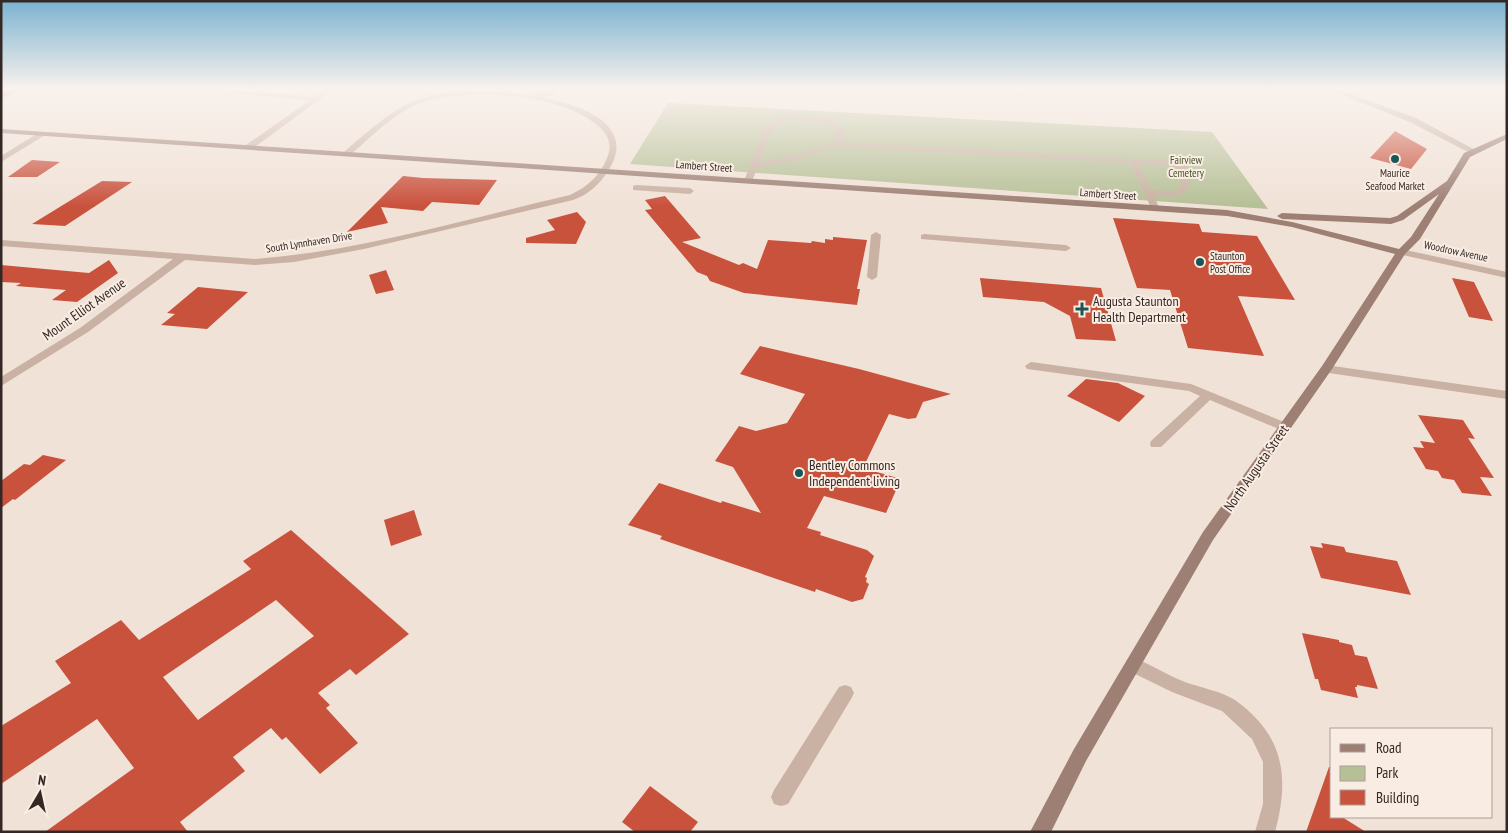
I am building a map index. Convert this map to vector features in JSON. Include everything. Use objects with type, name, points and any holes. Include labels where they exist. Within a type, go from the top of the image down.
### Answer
[{"type":"street","points":[[249,146],[275,128]]},
{"type":"street","points":[[347,153],[379,128]]},
{"type":"street","points":[[606,128],[613,139],[614,147],[613,156],[606,171]]},
{"type":"street","points":[[748,181],[768,128]]},
{"type":"street","points":[[837,144],[839,128]]},
{"type":"street","points":[[1428,128],[1473,151],[1507,136]]},
{"type":"street","name":"Lambert Street","points":[[1,131],[249,146],[1226,213],[1289,223],[1358,243],[1401,252]]},
{"type":"street","points":[[1,160],[43,134]]},
{"type":"street","points":[[754,168],[764,163],[800,156],[837,144],[1169,163],[1183,168],[1185,187],[1181,192],[1171,194],[1148,192]]},
{"type":"street","name":"North Augusta Street","points":[[1040,832],[1080,755],[1208,536],[1326,369],[1401,252],[1415,239],[1468,155],[1473,151]]},
{"type":"street","points":[[1134,161],[1155,208]]},
{"type":"street","name":"South Lynnhaven Drive","points":[[1,243],[258,262],[294,259],[364,246],[573,197],[596,183],[606,171]]},
{"type":"street","points":[[1226,213],[1391,221],[1400,218],[1410,208],[1454,179]]},
{"type":"street","points":[[636,188],[690,191]]},
{"type":"street","points":[[872,277],[876,235]]},
{"type":"street","points":[[924,237],[1066,248]]},
{"type":"street","name":"Woodrow Avenue","points":[[1401,252],[1507,275]]},
{"type":"street","name":"Mount Elliot Avenue","points":[[1,382],[84,330],[182,257]]},
{"type":"street","points":[[1031,366],[1179,385],[1285,427]]},
{"type":"street","points":[[1326,369],[1507,395]]},
{"type":"street","points":[[1156,444],[1208,395]]},
{"type":"street","points":[[1133,665],[1178,687],[1228,705],[1258,732],[1272,761],[1273,804],[1265,832]]},
{"type":"street","points":[[781,797],[845,693]]},
{"type":"green space","name":"Fairview Cemetery","points":[[653,128],[1135,128],[1212,132],[1268,209],[630,164]]},
{"type":"building","points":[[1395,131],[1427,149],[1411,169],[1370,158]]},
{"type":"building","points":[[32,160],[60,162],[37,177],[8,177]]},
{"type":"building","points":[[403,176],[497,180],[479,205],[432,202],[423,211],[381,207],[388,223],[347,232]]},
{"type":"building","points":[[102,181],[132,182],[65,226],[32,224]]},
{"type":"building","points":[[665,196],[701,238],[682,242],[739,265],[743,263],[757,269],[768,240],[825,243],[825,239],[833,240],[833,237],[867,240],[857,289],[860,289],[857,305],[744,293],[710,281],[707,276],[697,272],[645,210],[652,209],[645,200]]},
{"type":"building","points":[[577,212],[586,222],[576,244],[526,243],[526,238],[555,230],[547,220]]},
{"type":"building","name":"Staunton Post Office","points":[[1113,218],[1199,224],[1202,232],[1257,236],[1295,300],[1238,296],[1264,356],[1188,348],[1170,290],[1137,288]]},
{"type":"building","points":[[109,260],[118,273],[77,302],[52,300],[66,290],[16,286],[21,283],[1,282],[1,265],[89,273]]},
{"type":"building","points":[[386,270],[394,290],[376,294],[369,275]]},
{"type":"building","name":"Augusta Staunton Health Department","points":[[980,278],[1101,288],[1116,341],[1076,339],[1070,316],[1044,302],[983,297]]},
{"type":"building","points":[[1452,278],[1474,282],[1493,321],[1469,317]]},
{"type":"building","points":[[198,287],[248,292],[207,329],[161,325],[175,314],[167,313]]},
{"type":"building","name":"Bentley Commons Independent living","points":[[760,346],[859,369],[951,394],[923,402],[916,418],[908,419],[889,414],[863,468],[901,479],[886,513],[824,496],[807,528],[821,532],[820,535],[867,550],[874,556],[865,577],[867,578],[866,582],[869,584],[863,599],[852,602],[816,589],[815,592],[660,539],[662,536],[628,525],[659,483],[721,503],[722,501],[761,513],[733,467],[715,461],[739,426],[756,431],[787,423],[805,394],[740,374]]},
{"type":"building","points":[[1086,379],[1118,383],[1145,396],[1119,422],[1067,396]]},
{"type":"building","points":[[1418,415],[1463,420],[1475,439],[1468,438],[1494,478],[1480,477],[1492,496],[1462,493],[1454,480],[1442,478],[1438,471],[1426,469],[1413,447],[1424,448],[1420,441],[1435,443]]},
{"type":"building","points":[[43,455],[66,460],[15,500],[13,499],[1,508],[1,481],[24,464],[30,465]]},
{"type":"building","points":[[414,510],[422,535],[391,546],[384,520]]},
{"type":"building","points":[[291,530],[409,634],[356,675],[350,669],[318,693],[330,705],[326,708],[358,743],[320,774],[286,737],[282,740],[271,728],[233,757],[245,771],[180,822],[188,832],[45,832],[134,768],[97,719],[1,784],[1,726],[71,683],[55,661],[121,620],[139,640],[251,569],[243,561]],"holes":[[[276,600],[314,636],[198,720],[163,677]]]},
{"type":"building","points":[[1321,543],[1344,547],[1346,552],[1397,561],[1411,595],[1321,578],[1310,546],[1323,548]]},
{"type":"building","points":[[1302,633],[1339,640],[1339,642],[1352,645],[1355,655],[1367,657],[1378,689],[1357,685],[1355,687],[1358,698],[1321,690],[1318,679],[1315,679]]},
{"type":"building","points":[[1330,767],[1330,818],[1344,818],[1366,832],[1306,832]]},
{"type":"building","points":[[650,786],[698,822],[690,832],[635,832],[622,822]]},
{"type":"place","name":"Maurice Seafood Market","points":[[1395,159]]},
{"type":"place","name":"Staunton Post Office","points":[[1200,262]]},
{"type":"place","name":"Augusta Staunton Health Department","points":[[1082,309]]},
{"type":"place","name":"Bentley Commons Independent living","points":[[799,473]]}]
